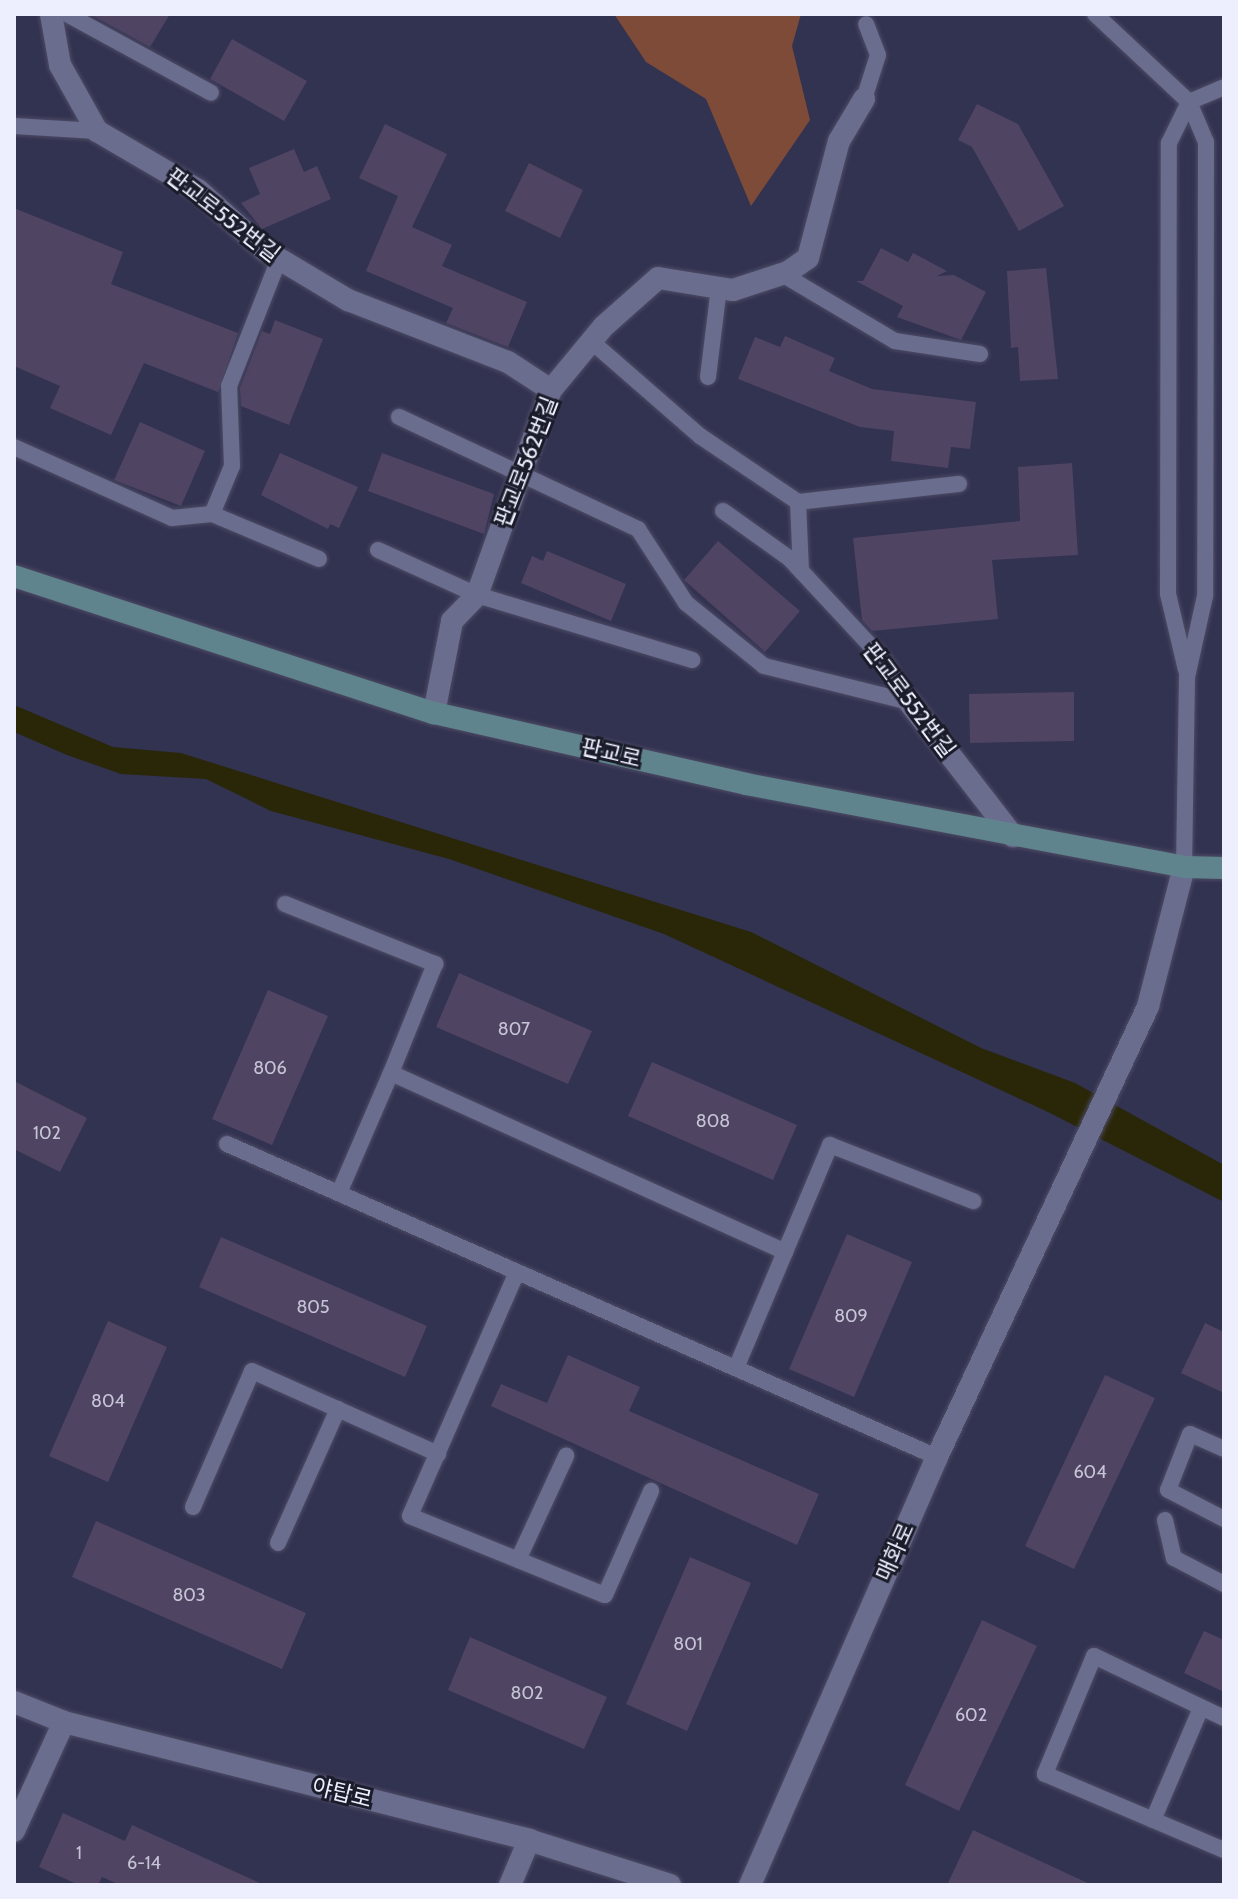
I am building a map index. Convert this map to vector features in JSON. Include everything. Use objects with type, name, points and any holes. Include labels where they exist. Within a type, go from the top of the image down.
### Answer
[{"type":"main road","name":"판교로","points":[[14,576],[434,713],[1013,836],[1184,867],[1224,868]]},
{"type":"street","points":[[51,14],[60,65],[97,131]]},
{"type":"street","name":"판교로562번길","points":[[434,713],[452,621],[477,595],[551,390],[591,341],[658,278],[733,290],[782,274],[808,258],[839,141],[864,99]]},
{"type":"street","name":"판교로552번길","points":[[97,131],[198,190],[279,259],[348,300],[508,362],[551,390]]},
{"type":"street","name":"판교로552번길","points":[[909,702],[1013,836]]},
{"type":"street","name":"매화로","points":[[750,1885],[937,1457],[1050,1224],[1148,1006],[1184,867]]},
{"type":"street","name":"야탑로","points":[[14,1702],[64,1722],[529,1840],[670,1885]]},
{"type":"street","points":[[14,1831],[64,1722]]},
{"type":"street","points":[[510,1885],[529,1840]]},
{"type":"lane","points":[[67,14],[211,93]]},
{"type":"lane","points":[[1095,14],[1189,102],[1206,142],[1205,596],[1187,677],[1184,867]]},
{"type":"lane","points":[[864,99],[878,55],[866,24]]},
{"type":"lane","points":[[1187,677],[1168,594],[1169,143],[1189,102],[1224,87]]},
{"type":"lane","points":[[14,126],[97,131]]},
{"type":"lane","points":[[212,514],[232,466],[229,386],[279,259]]},
{"type":"lane","points":[[782,274],[895,341],[980,354]]},
{"type":"lane","points":[[708,377],[719,287]]},
{"type":"lane","points":[[591,341],[700,436],[798,502],[959,484]]},
{"type":"lane","points":[[399,417],[521,470],[638,529],[686,603],[764,666],[909,702]]},
{"type":"lane","points":[[14,447],[172,518],[212,514],[319,559]]},
{"type":"lane","points":[[798,502],[801,571]]},
{"type":"lane","name":"판교로552번길","points":[[723,511],[801,571],[883,659],[909,702]]},
{"type":"lane","points":[[378,550],[477,595],[692,660]]},
{"type":"lane","points":[[285,904],[435,964],[339,1193]]},
{"type":"lane","points":[[391,1073],[785,1252]]},
{"type":"lane","points":[[227,1144],[937,1457]]},
{"type":"lane","points":[[736,1368],[830,1145],[973,1201]]},
{"type":"lane","points":[[517,1272],[410,1516],[605,1595],[651,1491]]},
{"type":"lane","points":[[193,1507],[252,1371],[438,1454]]},
{"type":"lane","points":[[278,1543],[338,1409]]},
{"type":"lane","points":[[1224,1449],[1190,1434],[1168,1490],[1224,1519]]},
{"type":"lane","points":[[518,1560],[566,1456]]},
{"type":"lane","points":[[1165,1520],[1174,1558],[1224,1584]]},
{"type":"lane","points":[[1224,1718],[1094,1656],[1045,1774],[1224,1850]]},
{"type":"lane","points":[[1153,1820],[1201,1708]]},
{"type":"shaded area","points":[[614,14],[801,14],[792,46],[810,120],[751,206],[706,99],[646,62]]},
{"type":"shaded area","points":[[14,705],[113,747],[181,753],[751,932],[981,1048],[1075,1083],[1224,1165],[1224,1202],[1048,1112],[664,934],[449,859],[271,811],[206,779],[121,774],[67,755],[14,732]]},
{"type":"building","points":[[90,14],[170,14],[150,47]]},
{"type":"building","points":[[232,39],[307,81],[284,121],[210,79]]},
{"type":"building","points":[[977,104],[1018,124],[1064,206],[1019,231],[972,147],[958,140]]},
{"type":"building","points":[[385,124],[447,154],[412,227],[452,245],[442,266],[527,302],[508,347],[446,323],[453,308],[366,271],[398,196],[359,178]]},
{"type":"building","points":[[294,149],[304,172],[317,166],[331,199],[262,229],[241,203],[260,194],[249,168]]},
{"type":"building","points":[[529,163],[583,190],[560,238],[505,211]]},
{"type":"building","points":[[14,208],[123,252],[111,284],[238,333],[218,392],[144,363],[111,435],[50,408],[60,386],[14,366]]},
{"type":"building","points":[[881,248],[908,262],[913,253],[947,271],[937,276],[954,275],[986,292],[961,340],[897,317],[903,306],[856,281],[863,281]]},
{"type":"building","points":[[1046,268],[1058,379],[1020,381],[1018,347],[1011,348],[1007,271]]},
{"type":"building","points":[[275,320],[323,339],[289,425],[241,406],[240,388],[262,331],[270,334]]},
{"type":"building","points":[[785,336],[835,358],[829,371],[872,389],[976,402],[970,449],[951,447],[948,468],[891,461],[894,431],[860,427],[738,379],[755,337],[780,347]]},
{"type":"building","points":[[140,422],[205,451],[181,506],[114,480]]},
{"type":"building","points":[[280,453],[358,487],[339,528],[330,524],[328,529],[261,495]]},
{"type":"building","points":[[382,453],[494,494],[484,534],[368,491]]},
{"type":"building","points":[[1072,463],[1078,555],[992,560],[998,619],[872,631],[862,620],[853,538],[1020,521],[1018,467]]},
{"type":"building","points":[[718,541],[800,611],[765,652],[684,580]]},
{"type":"building","points":[[547,551],[626,584],[611,621],[521,583],[532,556],[543,561]]},
{"type":"building","points":[[1074,692],[1074,741],[970,743],[969,694]]},
{"type":"building","points":[[459,973],[592,1031],[568,1084],[436,1027]]},
{"type":"building","points":[[268,990],[328,1016],[272,1145],[212,1119]]},
{"type":"building","points":[[652,1062],[797,1125],[773,1180],[628,1116]]},
{"type":"building","points":[[14,1081],[87,1118],[60,1172],[14,1149]]},
{"type":"building","points":[[847,1234],[912,1262],[854,1397],[789,1369]]},
{"type":"building","points":[[221,1237],[427,1326],[405,1377],[199,1287]]},
{"type":"building","points":[[108,1321],[167,1347],[108,1482],[49,1456]]},
{"type":"building","points":[[1205,1323],[1224,1332],[1224,1393],[1181,1373]]},
{"type":"building","points":[[568,1355],[640,1387],[629,1411],[819,1494],[797,1545],[491,1406],[501,1384],[547,1403]]},
{"type":"building","points":[[1105,1375],[1155,1398],[1074,1569],[1025,1546]]},
{"type":"building","points":[[96,1521],[306,1613],[282,1669],[72,1577]]},
{"type":"building","points":[[690,1557],[751,1583],[687,1731],[626,1704]]},
{"type":"building","points":[[982,1620],[1037,1646],[959,1811],[905,1785]]},
{"type":"building","points":[[1204,1631],[1224,1640],[1224,1692],[1184,1673]]},
{"type":"building","points":[[470,1637],[607,1697],[584,1749],[448,1690]]},
{"type":"building","points":[[63,1813],[125,1841],[132,1825],[264,1885],[120,1885],[102,1877],[98,1885],[79,1885],[39,1867]]},
{"type":"building","points":[[973,1830],[1092,1885],[947,1885]]}]
